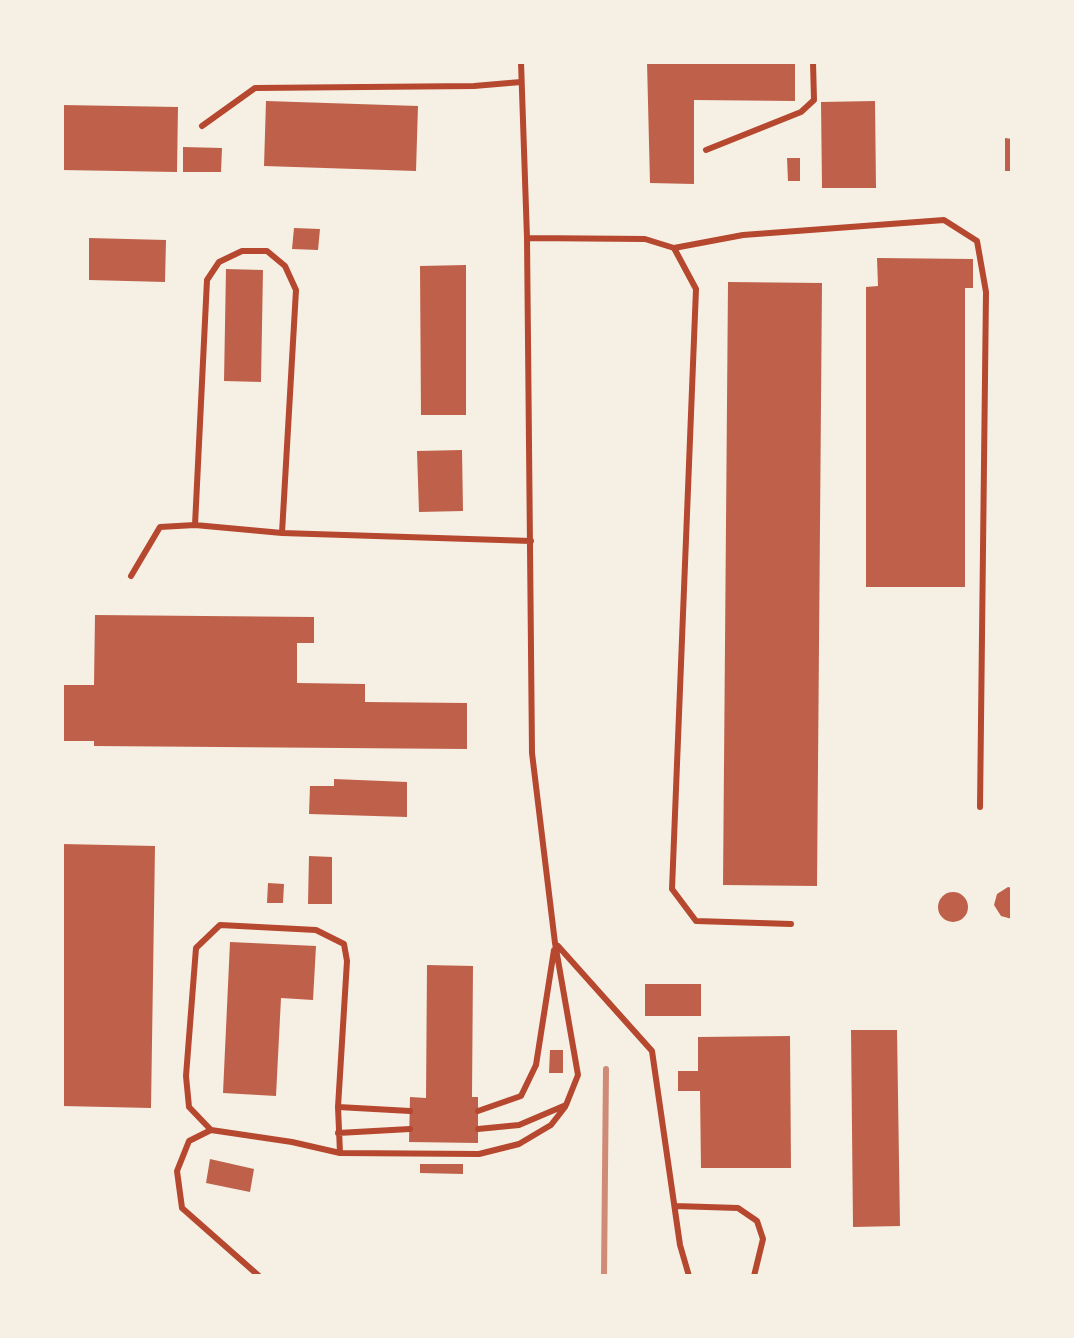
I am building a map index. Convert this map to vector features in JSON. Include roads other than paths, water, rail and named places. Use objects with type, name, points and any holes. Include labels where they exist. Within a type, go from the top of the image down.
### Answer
[{"type":"lane","points":[[259,1276],[182,1208],[177,1171],[189,1141],[211,1130],[292,1142],[340,1153],[479,1154],[519,1144],[551,1125],[566,1105],[578,1075],[555,943],[532,753],[527,238],[521,62]]},
{"type":"lane","points":[[706,150],[801,112],[814,100],[813,62]]},
{"type":"lane","points":[[202,126],[255,88],[474,86],[521,82]]},
{"type":"lane","points":[[527,238],[645,239],[674,248],[743,235],[944,220],[977,241],[986,292],[980,807]]},
{"type":"lane","points":[[674,248],[696,289],[672,889],[696,921],[791,924]]},
{"type":"lane","points":[[195,525],[207,280],[219,262],[242,251],[267,251],[285,266],[296,290],[282,533]]},
{"type":"lane","points":[[131,576],[160,527],[195,525],[282,533],[531,541]]},
{"type":"lane","points":[[211,1130],[189,1107],[186,1076],[196,948],[220,925],[316,930],[344,944],[347,961],[338,1107],[340,1153]]},
{"type":"lane","points":[[478,1111],[521,1096],[536,1065],[555,943]]},
{"type":"lane","points":[[555,943],[652,1051],[680,1245],[689,1276]]},
{"type":"lane","points":[[478,1129],[519,1125],[566,1105]]},
{"type":"lane","points":[[338,1107],[410,1111]]},
{"type":"lane","points":[[338,1133],[410,1129]]},
{"type":"lane","points":[[675,1206],[738,1208],[757,1221],[763,1239],[754,1276]]},
{"type":"railway","points":[[604,1276],[606,1069]]}]
